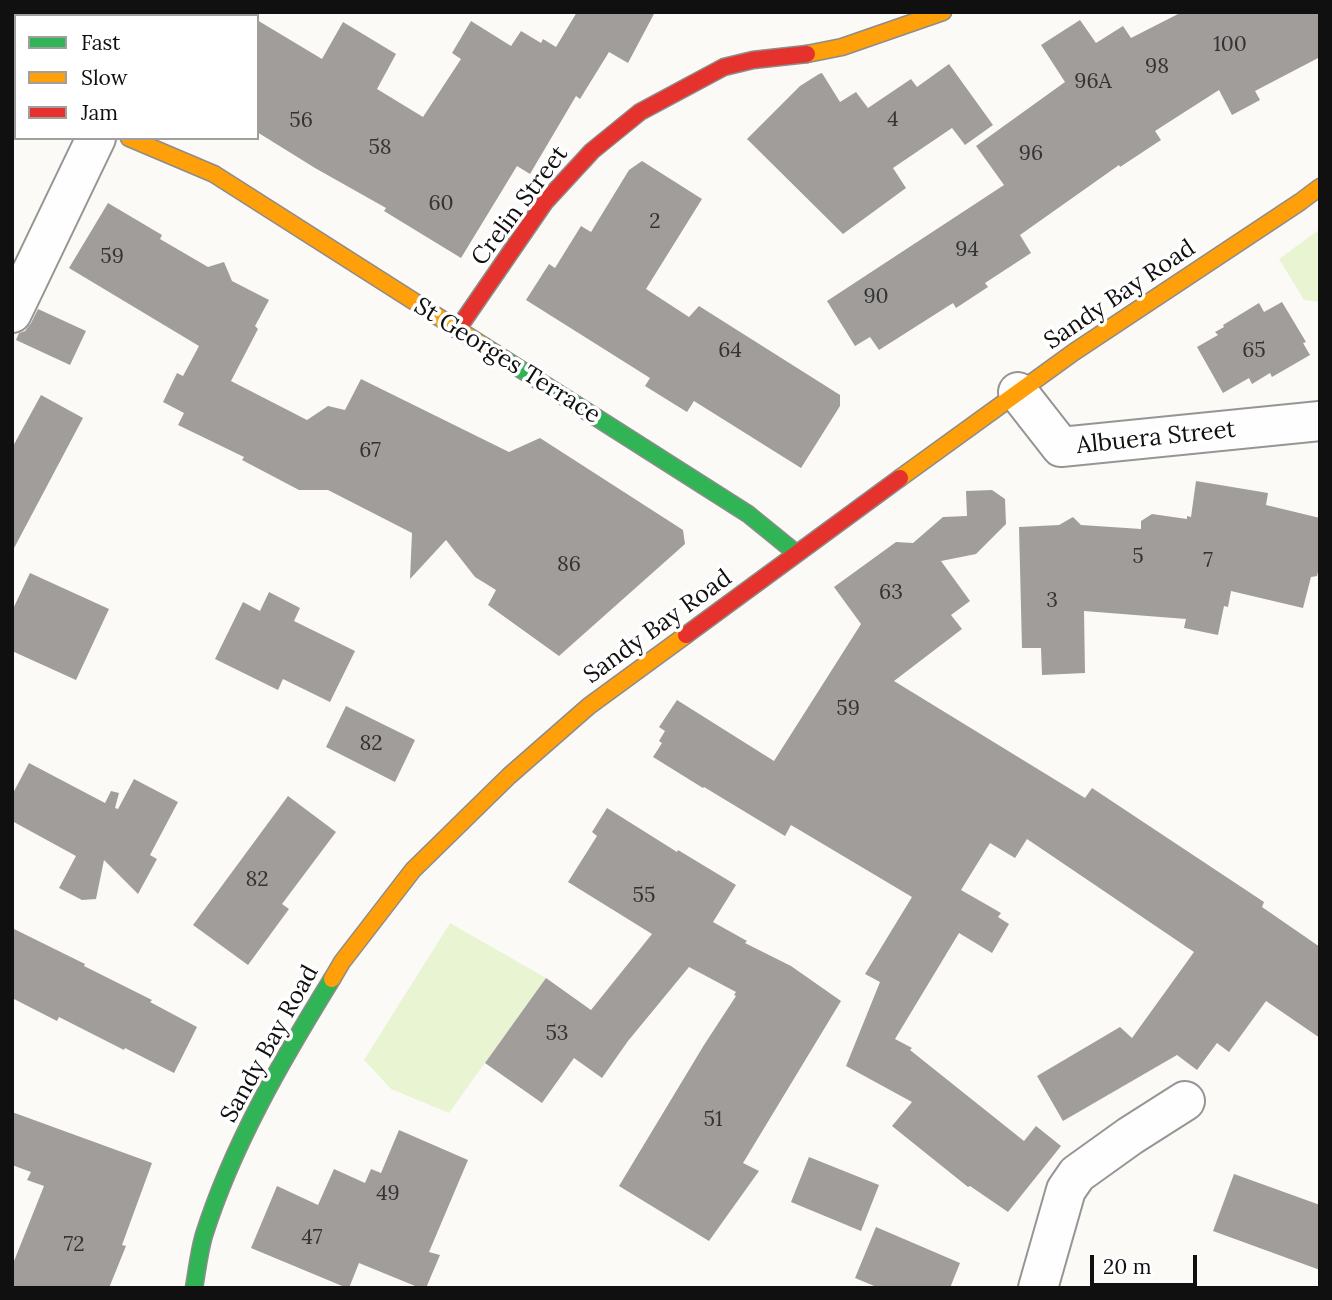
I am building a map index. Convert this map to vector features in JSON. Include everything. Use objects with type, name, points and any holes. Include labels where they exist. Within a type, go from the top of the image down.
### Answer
[{"type":"main road","name":"Crelin Street","points":[[457,330],[545,202],[592,150],[640,112],[724,67],[842,47],[943,12]]},
{"type":"main road","name":"St Georges Terrace","points":[[134,140],[214,174],[748,514],[796,553]]},
{"type":"main road","name":"Sandy Bay Road","points":[[194,1288],[203,1237],[231,1162],[283,1059],[342,962],[412,870],[509,776],[589,706],[1084,345],[1320,187]]},
{"type":"main road","name":"Sandy Bay Road","points":[[1300,202],[1320,194]]},
{"type":"main road","name":"Sandy Bay Road","points":[[183,1267],[203,1237]]},
{"type":"street","points":[[12,313],[95,140]]},
{"type":"street","name":"St Georges Terrace","points":[[177,140],[214,174]]},
{"type":"street","name":"Albuera Street","points":[[1018,392],[1061,447],[1320,421]]},
{"type":"street","points":[[1038,1288],[1066,1190],[1077,1174],[1185,1101]]},
{"type":"green space","points":[[1320,229],[1320,302],[1304,300],[1279,259]]},
{"type":"green space","points":[[450,923],[546,978],[449,1113],[391,1089],[364,1060]]},
{"type":"building","points":[[577,12],[655,12],[628,63],[609,52],[580,99],[576,96],[530,174],[517,166],[461,258],[384,211],[386,208],[259,133],[259,21],[322,59],[343,22],[396,54],[377,89],[423,117],[461,59],[452,53],[471,21],[511,46],[521,31],[541,43],[543,39],[556,47]]},
{"type":"building","points":[[1182,12],[1320,12],[1320,57],[1255,91],[1260,100],[1232,115],[1219,90],[1155,131],[1161,140],[1120,167],[1119,165],[1020,235],[1031,253],[985,283],[988,287],[956,308],[953,303],[879,350],[870,337],[855,346],[827,301],[1004,185],[976,146],[1065,82],[1041,45],[1080,20],[1096,43],[1123,26],[1131,38]]},
{"type":"building","points":[[949,64],[993,125],[965,145],[952,128],[893,168],[906,188],[843,234],[747,139],[800,86],[819,74],[822,73],[840,102],[856,92],[868,108],[911,79],[917,87]]},
{"type":"building","points":[[642,161],[702,199],[646,289],[689,317],[699,306],[840,395],[840,406],[801,468],[694,401],[687,412],[645,386],[650,378],[526,300],[549,264],[555,268],[581,226],[591,232],[629,170]]},
{"type":"building","points":[[108,203],[162,235],[160,239],[208,267],[224,262],[232,281],[269,300],[255,326],[258,329],[231,381],[307,420],[328,406],[345,410],[361,379],[509,452],[540,438],[683,530],[685,544],[559,656],[488,605],[496,590],[475,577],[446,540],[410,579],[412,533],[328,490],[299,490],[242,460],[244,457],[178,425],[184,413],[163,402],[177,373],[183,376],[199,346],[69,268]]},
{"type":"building","points":[[1282,302],[1306,342],[1303,343],[1310,355],[1272,377],[1270,373],[1252,384],[1249,378],[1223,393],[1197,347],[1218,335],[1215,332],[1224,327],[1223,325],[1259,303],[1264,312]]},
{"type":"building","points":[[38,309],[86,331],[70,365],[16,340],[19,333],[25,331],[31,323]]},
{"type":"building","points":[[41,395],[83,418],[12,552],[12,448]]},
{"type":"building","points":[[1196,481],[1268,493],[1266,505],[1320,518],[1320,563],[1317,576],[1311,577],[1303,608],[1231,591],[1228,607],[1224,606],[1218,635],[1184,628],[1186,619],[1084,611],[1085,673],[1042,675],[1041,648],[1022,648],[1019,527],[1059,525],[1073,517],[1081,525],[1141,529],[1141,521],[1152,514],[1187,519],[1187,516],[1191,517]]},
{"type":"building","points":[[992,490],[1005,499],[1006,524],[976,554],[941,561],[970,601],[951,615],[962,629],[894,681],[1085,798],[1092,788],[1264,902],[1262,907],[1320,947],[1320,1038],[1266,1001],[1229,1052],[1217,1043],[1197,1070],[1177,1055],[1063,1121],[1037,1076],[1120,1027],[1132,1038],[1194,952],[1027,839],[1015,858],[990,843],[961,890],[1001,913],[998,917],[1009,924],[992,953],[959,933],[895,1039],[912,1048],[910,1050],[1024,1141],[1036,1126],[1061,1146],[1008,1212],[968,1187],[892,1126],[912,1102],[846,1066],[880,982],[865,974],[912,897],[791,825],[785,836],[653,757],[662,743],[659,741],[665,731],[659,727],[677,700],[774,761],[861,624],[834,587],[896,542],[913,543],[943,517],[967,516],[966,491]]},
{"type":"building","points":[[30,573],[109,609],[76,680],[12,651],[12,611]]},
{"type":"building","points":[[269,592],[300,608],[294,621],[355,651],[330,702],[283,679],[278,690],[215,659],[243,602],[260,611]]},
{"type":"building","points":[[346,706],[415,740],[395,782],[326,747]]},
{"type":"building","points":[[29,763],[105,803],[111,791],[119,793],[115,808],[118,809],[134,779],[178,802],[150,855],[157,859],[138,894],[104,860],[96,899],[82,900],[59,888],[76,856],[12,821],[12,795]]},
{"type":"building","points":[[288,796],[336,832],[282,904],[289,909],[248,965],[193,925]]},
{"type":"building","points":[[607,808],[736,885],[713,922],[747,941],[745,943],[791,966],[841,1001],[743,1163],[759,1171],[709,1241],[619,1186],[736,992],[689,967],[628,1041],[602,1078],[574,1058],[542,1103],[485,1063],[546,978],[591,1010],[652,934],[568,882],[597,836],[592,832]]},
{"type":"building","points":[[12,928],[85,964],[84,966],[152,1000],[150,1002],[197,1027],[174,1073],[59,1017],[57,1021],[12,998]]},
{"type":"building","points":[[12,1112],[152,1163],[122,1245],[126,1246],[109,1288],[12,1288],[12,1266],[44,1186],[27,1180],[31,1172],[12,1165]]},
{"type":"building","points":[[399,1130],[468,1160],[429,1252],[440,1255],[426,1288],[359,1263],[347,1288],[251,1248],[277,1186],[318,1205],[334,1169],[365,1183],[371,1169],[381,1173]]},
{"type":"building","points":[[809,1157],[879,1185],[861,1231],[791,1202]]},
{"type":"building","points":[[1234,1174],[1320,1205],[1320,1270],[1213,1231]]},
{"type":"building","points":[[876,1227],[960,1263],[950,1288],[879,1288],[855,1278]]},
{"type":"traffic: fast","points":[[484,346],[748,514],[796,553]]},
{"type":"traffic: fast","points":[[194,1288],[204,1235],[229,1168],[260,1103],[332,979]]},
{"type":"traffic: slow","points":[[807,54],[842,47],[943,12]]},
{"type":"traffic: slow","points":[[134,140],[214,174],[484,346]]},
{"type":"traffic: slow","points":[[900,478],[1074,352],[1320,187]]},
{"type":"traffic: slow","points":[[332,979],[342,962],[413,870],[509,776],[589,706],[686,635]]},
{"type":"traffic: jam","points":[[457,330],[545,202],[592,151],[640,112],[724,67],[753,60],[807,54]]},
{"type":"traffic: jam","points":[[686,635],[900,478]]}]
